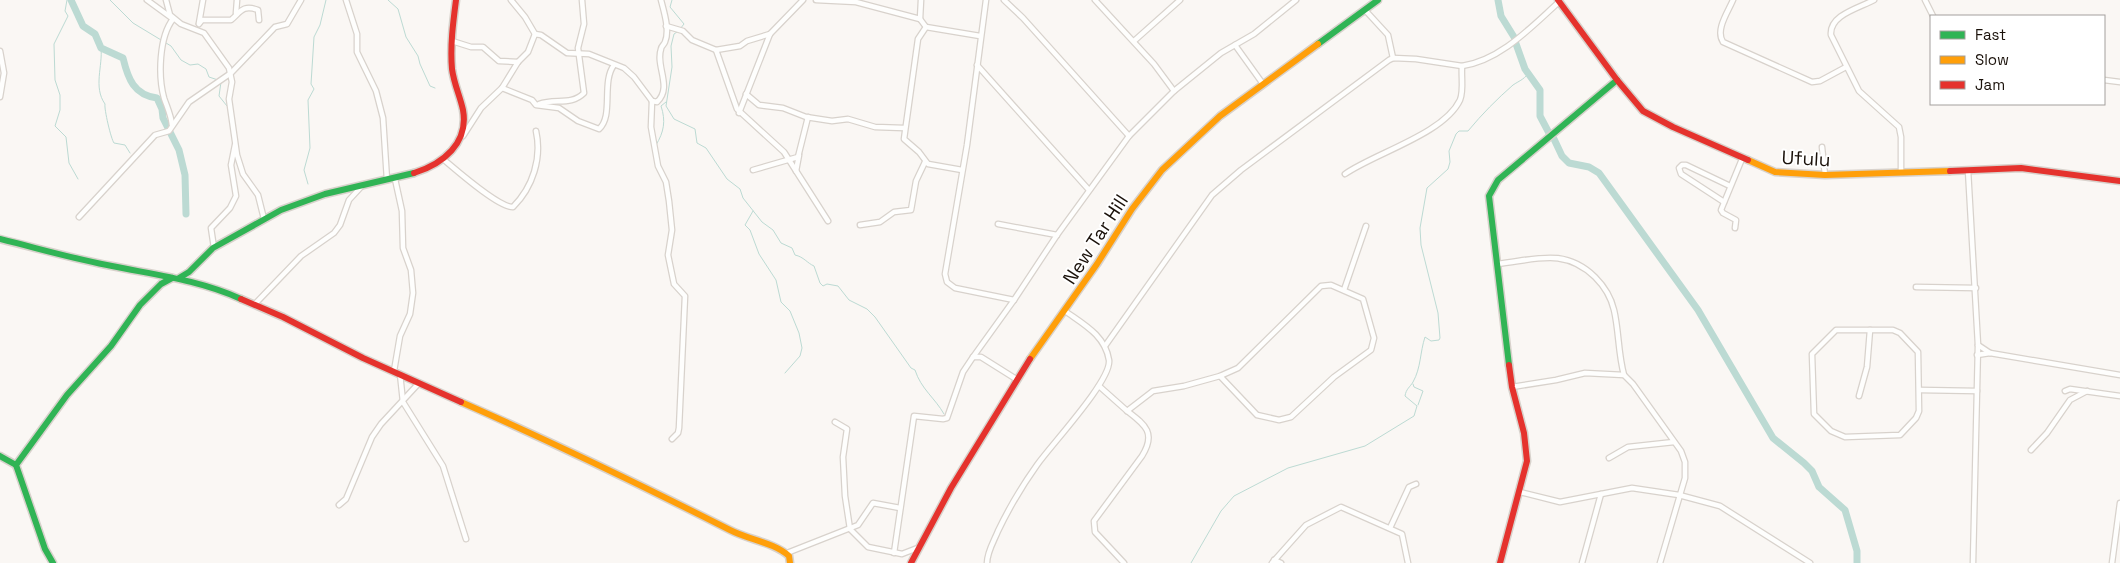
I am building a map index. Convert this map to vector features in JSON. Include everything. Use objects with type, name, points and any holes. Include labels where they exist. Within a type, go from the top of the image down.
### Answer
[{"type":"street","points":[[147,0],[173,18],[201,31],[215,47],[231,73],[229,99],[235,144],[240,166],[246,179],[258,195],[264,219]]},
{"type":"street","points":[[166,0],[168,12],[173,18]]},
{"type":"street","points":[[201,31],[199,24],[203,0]]},
{"type":"street","points":[[199,24],[207,18],[231,20],[236,13],[238,0]]},
{"type":"street","points":[[79,217],[155,135],[169,131],[189,102],[231,73],[275,27],[287,24],[301,0]]},
{"type":"street","points":[[346,0],[357,34],[357,52],[376,91],[383,118],[386,180]]},
{"type":"street","points":[[456,0],[452,42],[452,74],[464,114],[463,129],[459,142]]},
{"type":"street","points":[[511,0],[520,10],[535,34],[544,37],[564,51],[580,55],[589,54],[624,68],[634,77],[652,101],[651,127],[658,166],[666,182],[669,200],[672,230],[668,255],[674,284],[685,296],[680,414],[678,433],[672,439]]},
{"type":"street","points":[[538,105],[552,101],[566,102],[582,95],[584,90],[580,73],[578,45],[584,24],[582,0]]},
{"type":"street","points":[[652,101],[659,100],[664,79],[660,49],[665,41],[666,14],[661,0]]},
{"type":"street","points":[[739,113],[770,34],[802,0]]},
{"type":"street","points":[[816,0],[856,2],[920,19],[926,27],[980,36]]},
{"type":"street","points":[[920,19],[922,0]]},
{"type":"street","points":[[986,0],[945,274],[947,282],[955,288],[1014,300]]},
{"type":"street","points":[[1004,0],[1023,18],[1129,136]]},
{"type":"street","points":[[1095,0],[1134,41],[1174,91]]},
{"type":"street","points":[[1134,41],[1180,0]]},
{"type":"street","points":[[894,553],[914,416],[947,418],[964,372],[973,357],[1057,235],[1129,136],[1174,91],[1235,45],[1254,34],[1296,0]]},
{"type":"street","name":"New Tar Hill","points":[[912,562],[950,488],[1016,379],[1065,311],[1132,209],[1162,170],[1207,127],[1378,0]]},
{"type":"street","points":[[1733,0],[1719,33],[1721,40],[1726,44],[1812,82],[1820,81],[1846,67]]},
{"type":"street","points":[[1874,0],[1839,18],[1831,26],[1832,38],[1861,94],[1899,126],[1901,137],[1901,173]]},
{"type":"street","points":[[1925,0],[1932,15]]},
{"type":"street","points":[[1105,346],[1212,196],[1241,170],[1393,58],[1462,66],[1492,55],[1517,39],[1560,1]]},
{"type":"street","name":"Ufulu","points":[[1560,1],[1617,80],[1643,111],[1742,159],[1780,173],[1825,175],[2026,168],[2120,181]]},
{"type":"street","points":[[236,13],[247,8],[255,8],[260,12],[259,20]]},
{"type":"street","points":[[1365,10],[1388,35],[1393,58]]},
{"type":"street","points":[[172,125],[164,97],[162,41],[165,29],[173,18]]},
{"type":"street","points":[[666,26],[683,31],[695,42],[716,50],[740,46],[747,41],[770,34]]},
{"type":"street","points":[[926,27],[918,39],[912,90],[904,128],[905,142],[919,152],[925,162],[962,170]]},
{"type":"street","points":[[16,465],[67,395],[111,346],[140,305],[161,284],[186,274],[214,248],[264,219],[308,199],[364,184],[395,179],[443,159],[459,142],[487,101],[502,88],[518,62],[528,52],[535,34]]},
{"type":"street","points":[[452,42],[469,47],[482,48],[498,61],[518,62]]},
{"type":"street","points":[[1235,45],[1263,84]]},
{"type":"street","points":[[716,50],[727,78],[731,98],[739,113],[775,143],[790,160],[828,222]]},
{"type":"street","points":[[0,51],[4,73],[0,97]]},
{"type":"street","points":[[502,88],[538,105],[559,108],[578,121],[600,129],[607,109],[606,87],[614,65]]},
{"type":"street","points":[[976,65],[1089,190]]},
{"type":"street","points":[[1345,174],[1361,162],[1404,144],[1447,116],[1460,100],[1462,66]]},
{"type":"street","points":[[1500,563],[1520,492],[1527,456],[1512,387],[1488,200],[1492,188],[1617,80]]},
{"type":"street","points":[[2105,80],[2120,82]]},
{"type":"street","points":[[746,94],[759,105],[783,108],[808,117],[832,120],[848,119],[875,127],[904,128]]},
{"type":"street","points":[[796,171],[808,117]]},
{"type":"street","points":[[443,159],[490,196],[508,207],[513,207],[524,194],[534,174],[539,151],[536,131]]},
{"type":"street","points":[[214,248],[211,228],[230,208],[236,196],[231,165],[235,144]]},
{"type":"street","points":[[1822,147],[1825,175]]},
{"type":"street","points":[[753,170],[790,160],[800,154]]},
{"type":"street","points":[[1735,228],[1736,220],[1721,212],[1742,159]]},
{"type":"street","points":[[860,224],[880,222],[894,212],[911,210],[916,181],[925,162]]},
{"type":"street","points":[[1724,202],[1680,173],[1678,168],[1686,165],[1730,186]]},
{"type":"street","points":[[1968,170],[1978,344],[1973,563]]},
{"type":"street","points":[[395,179],[402,211],[402,248],[411,270],[413,293],[410,314],[400,336],[397,373],[403,402],[443,466],[466,539]]},
{"type":"street","points":[[256,304],[301,256],[334,233],[340,225],[349,200],[364,184]]},
{"type":"street","points":[[998,224],[1057,235]]},
{"type":"street","points":[[1344,290],[1366,226]]},
{"type":"street","points":[[0,239],[110,266],[217,288],[256,304],[397,373],[540,437],[577,457],[661,495],[734,532],[787,553],[861,523],[873,504],[900,508]]},
{"type":"street","points":[[1496,264],[1557,258],[1570,260],[1584,266],[1602,284],[1612,303],[1624,375],[1639,391],[1674,442],[1683,456],[1686,470],[1660,563]]},
{"type":"street","points":[[1127,411],[1153,391],[1184,386],[1220,376],[1238,368],[1321,286],[1328,284],[1363,299],[1374,338],[1372,346],[1363,357],[1321,389],[1291,417],[1279,420],[1257,415],[1220,376]]},
{"type":"street","points":[[1916,287],[1976,288]]},
{"type":"street","points":[[987,563],[990,549],[1019,491],[1099,386],[1108,368],[1105,346],[1095,332],[1065,311]]},
{"type":"street","points":[[1859,396],[1868,367],[1870,330]]},
{"type":"street","points":[[1895,330],[1917,350],[1919,356],[1920,390],[1917,416],[1902,433],[1897,436],[1845,437],[1831,431],[1816,418],[1812,406],[1813,351],[1834,331],[1895,330]]},
{"type":"street","points":[[1978,344],[1990,353]]},
{"type":"street","points":[[1977,356],[1990,353],[2120,375]]},
{"type":"street","points":[[973,357],[981,358],[1016,379]]},
{"type":"street","points":[[1512,387],[1585,373],[1624,375]]},
{"type":"street","points":[[339,506],[346,499],[372,437],[381,424],[419,383]]},
{"type":"street","points":[[1099,386],[1142,422],[1149,437],[1148,447],[1095,517],[1093,526],[1095,532],[1124,563]]},
{"type":"street","points":[[2065,391],[2070,389],[2120,396]]},
{"type":"street","points":[[1920,390],[1977,391]]},
{"type":"street","points":[[2031,450],[2047,433],[2070,400],[2087,391]]},
{"type":"street","points":[[836,422],[847,429],[843,457],[845,496],[850,529],[868,548],[894,553],[906,553],[921,546]]},
{"type":"street","points":[[1609,458],[1628,447],[1674,442]]},
{"type":"street","points":[[0,456],[16,465],[45,549],[54,563]]},
{"type":"street","points":[[1390,528],[1409,487],[1416,484]]},
{"type":"street","points":[[1520,492],[1560,502],[1640,488],[1679,495],[1720,506],[1810,563]]},
{"type":"street","points":[[1582,563],[1601,494]]},
{"type":"street","points":[[2112,563],[2120,503]]},
{"type":"street","points":[[1281,563],[1273,561],[1306,525],[1338,507],[1402,534],[1408,563]]},
{"type":"street","points":[[787,553],[790,563]]},
{"type":"waterway","points":[[67,0],[65,11],[68,16],[54,44],[55,80],[60,95],[60,110],[55,126],[66,137],[69,163],[78,179]]},
{"type":"waterway","points":[[71,0],[83,26],[95,34],[101,48],[123,58],[127,73],[137,90],[157,98],[162,109],[163,118],[179,150],[185,175],[186,214]]},
{"type":"waterway","points":[[110,0],[133,23],[171,46],[181,60],[190,65],[198,64],[206,69],[209,77],[218,80]]},
{"type":"waterway","points":[[308,184],[304,170],[310,148],[308,100],[314,89],[311,84],[314,37],[320,25],[326,0]]},
{"type":"waterway","points":[[388,0],[398,9],[406,37],[418,56],[430,86],[435,88]]},
{"type":"waterway","points":[[672,0],[670,7],[684,24],[680,29]]},
{"type":"waterway","points":[[1498,0],[1501,16],[1514,37]]},
{"type":"waterway","points":[[677,32],[674,34],[671,46],[672,67],[666,106],[674,119],[695,129],[697,143],[706,148],[727,179],[740,189],[743,198],[762,222],[773,230],[781,243],[792,248],[795,255],[814,266],[820,283],[823,286],[827,284],[838,286],[849,300],[867,309],[875,317],[911,368],[915,370],[924,388],[944,414]]},
{"type":"waterway","points":[[1515,41],[1525,69],[1540,90],[1540,116],[1549,133]]},
{"type":"waterway","points":[[101,48],[99,84],[110,130],[114,143],[125,145],[130,153]]},
{"type":"waterway","points":[[1191,563],[1221,511],[1234,496],[1288,468],[1365,446],[1414,416],[1417,406],[1405,396],[1418,371],[1425,337],[1431,341],[1439,340],[1440,338],[1438,313],[1421,245],[1420,228],[1427,188],[1448,169],[1450,162],[1449,151],[1456,134],[1459,131],[1468,131],[1501,96],[1528,74]]},
{"type":"waterway","points":[[221,82],[219,96],[227,106]]},
{"type":"waterway","points":[[656,145],[661,136],[663,126],[661,106],[666,102]]},
{"type":"waterway","points":[[1554,139],[1562,156],[1569,163],[1589,167],[1599,173],[1698,310],[1773,438],[1804,463],[1812,471],[1819,487],[1845,510],[1857,551],[1857,563]]},
{"type":"waterway","points":[[753,211],[745,225],[750,230],[759,254],[776,280],[781,302],[790,311],[799,333],[802,348],[800,356],[785,373]]},
{"type":"waterway","points":[[1413,384],[1414,387],[1423,391],[1418,405]]},
{"type":"traffic: fast","points":[[1318,44],[1378,0]]},
{"type":"traffic: fast","points":[[1509,365],[1489,196],[1498,180],[1617,80]]},
{"type":"traffic: fast","points":[[179,278],[189,272],[213,248],[281,210],[325,194],[414,173]]},
{"type":"traffic: fast","points":[[0,239],[84,260],[161,275],[209,287],[241,299]]},
{"type":"traffic: fast","points":[[53,563],[45,549],[16,465],[67,395],[111,346],[140,305],[161,284],[172,278]]},
{"type":"traffic: fast","points":[[0,456],[16,465]]},
{"type":"traffic: slow","points":[[1030,359],[1097,264],[1132,209],[1162,170],[1220,116],[1318,44]]},
{"type":"traffic: slow","points":[[1748,160],[1775,172],[1825,175],[1950,171]]},
{"type":"traffic: slow","points":[[461,402],[596,464],[737,533],[776,547],[789,556],[790,563]]},
{"type":"traffic: jam","points":[[414,173],[444,158],[458,142],[462,132],[464,122],[463,110],[454,80],[451,60],[456,0]]},
{"type":"traffic: jam","points":[[1558,0],[1617,80],[1643,111],[1673,127],[1748,160]]},
{"type":"traffic: jam","points":[[1950,171],[2021,168],[2120,181]]},
{"type":"traffic: jam","points":[[241,299],[283,317],[363,358],[461,402]]},
{"type":"traffic: jam","points":[[911,563],[951,488],[1030,359]]},
{"type":"traffic: jam","points":[[1500,563],[1527,461],[1524,433],[1512,387],[1509,365]]}]
